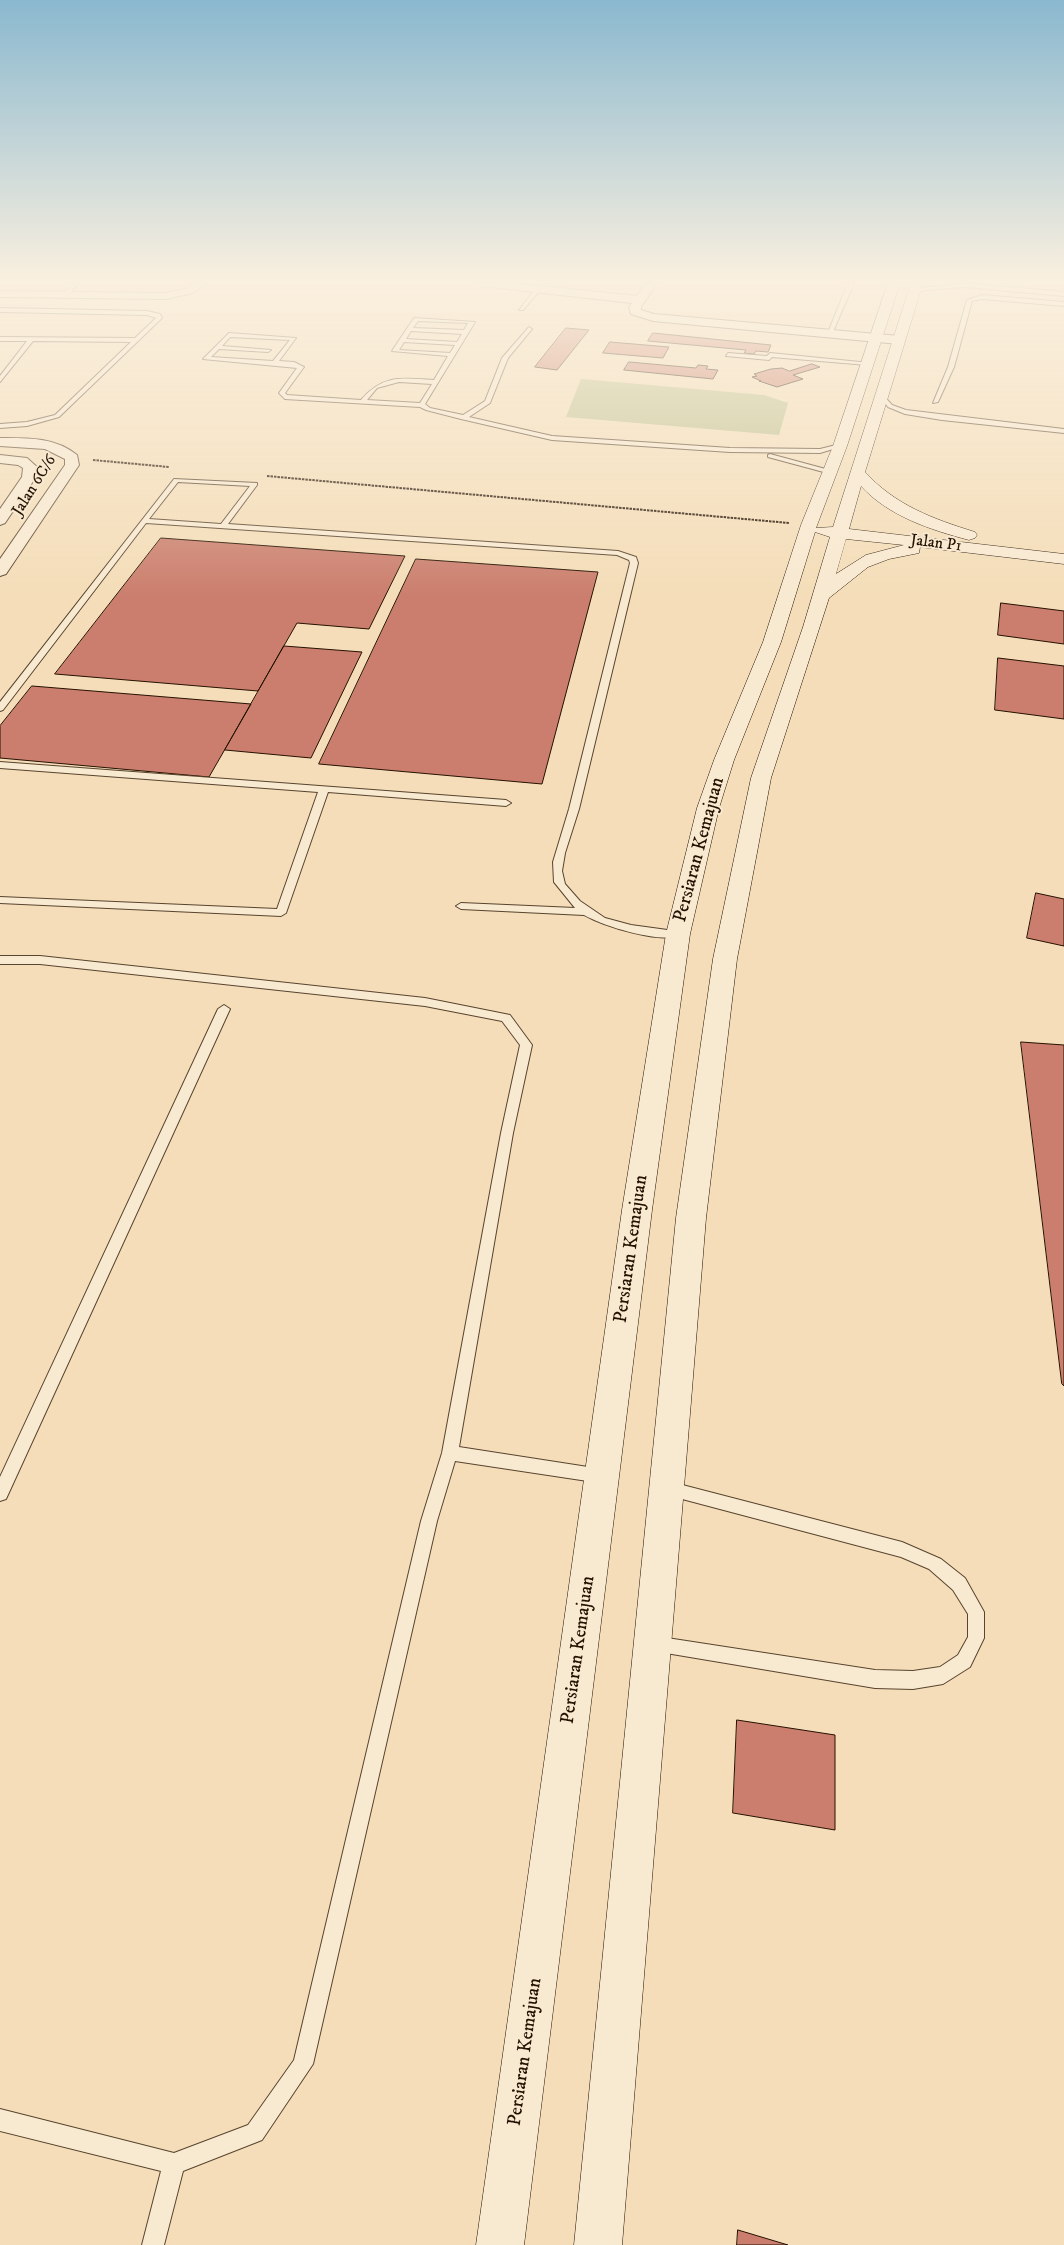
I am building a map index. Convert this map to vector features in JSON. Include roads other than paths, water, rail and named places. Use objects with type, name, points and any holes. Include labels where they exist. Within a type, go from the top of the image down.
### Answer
[{"type":"main road","name":"Persiaran Kemajuan","points":[[500,2245],[637,1210],[678,934],[708,808],[724,760],[772,642],[810,524],[831,472],[859,388]]},
{"type":"main road","points":[[598,2245],[691,1218],[726,959],[761,778],[821,596],[884,388]]},
{"type":"main road","points":[[857,473],[874,492],[889,503],[918,518],[969,535]]},
{"type":"main road","name":"Jalan P1","points":[[810,524],[969,535],[1064,546]]},
{"type":"main road","name":"Jalan P1","points":[[841,527],[942,545],[1064,559]]},
{"type":"main road","points":[[821,596],[852,568],[870,558],[942,545]]},
{"type":"street","name":"Jalan 6C/6","points":[[0,442],[37,443],[67,452],[72,458],[72,465],[0,571]]},
{"type":"street","points":[[0,459],[22,461],[30,467],[29,477],[2,513]]},
{"type":"street","points":[[608,2139],[612,2245]]},
{"type":"lane","points":[[0,426],[27,424],[57,416],[87,388]]},
{"type":"lane","points":[[286,388],[282,393],[285,397],[422,405],[428,409],[463,418],[552,438],[730,450],[820,451],[840,446]]},
{"type":"lane","points":[[362,402],[374,388]]},
{"type":"lane","points":[[422,405],[432,388]]},
{"type":"lane","points":[[463,418],[488,402],[493,388]]},
{"type":"lane","points":[[935,402],[942,388]]},
{"type":"lane","points":[[881,396],[890,406],[905,412],[942,418],[1064,431]]},
{"type":"lane","points":[[730,450],[774,456],[831,472]]},
{"type":"lane","points":[[0,708],[176,480],[255,484],[222,527]]},
{"type":"lane","points":[[144,522],[418,538],[618,553],[632,559],[634,563],[632,572],[580,782],[559,858],[558,879],[568,896],[584,912]]},
{"type":"lane","points":[[0,765],[506,803]]},
{"type":"lane","points":[[0,900],[281,913],[324,789]]},
{"type":"lane","points":[[462,906],[584,912],[607,922],[642,931],[678,934]]},
{"type":"lane","points":[[0,960],[40,960],[425,1002],[506,1018],[526,1045],[507,1133],[450,1453],[429,1521],[303,2064],[254,2133],[174,2164],[0,2120]]},
{"type":"lane","points":[[0,1494],[224,1010]]},
{"type":"lane","points":[[450,1453],[602,1476]]},
{"type":"lane","points":[[653,1644],[875,1679],[913,1680],[943,1675],[964,1661],[976,1638],[976,1612],[959,1584],[935,1564],[902,1550],[667,1488]]},
{"type":"lane","points":[[153,2245],[174,2164]]}]
